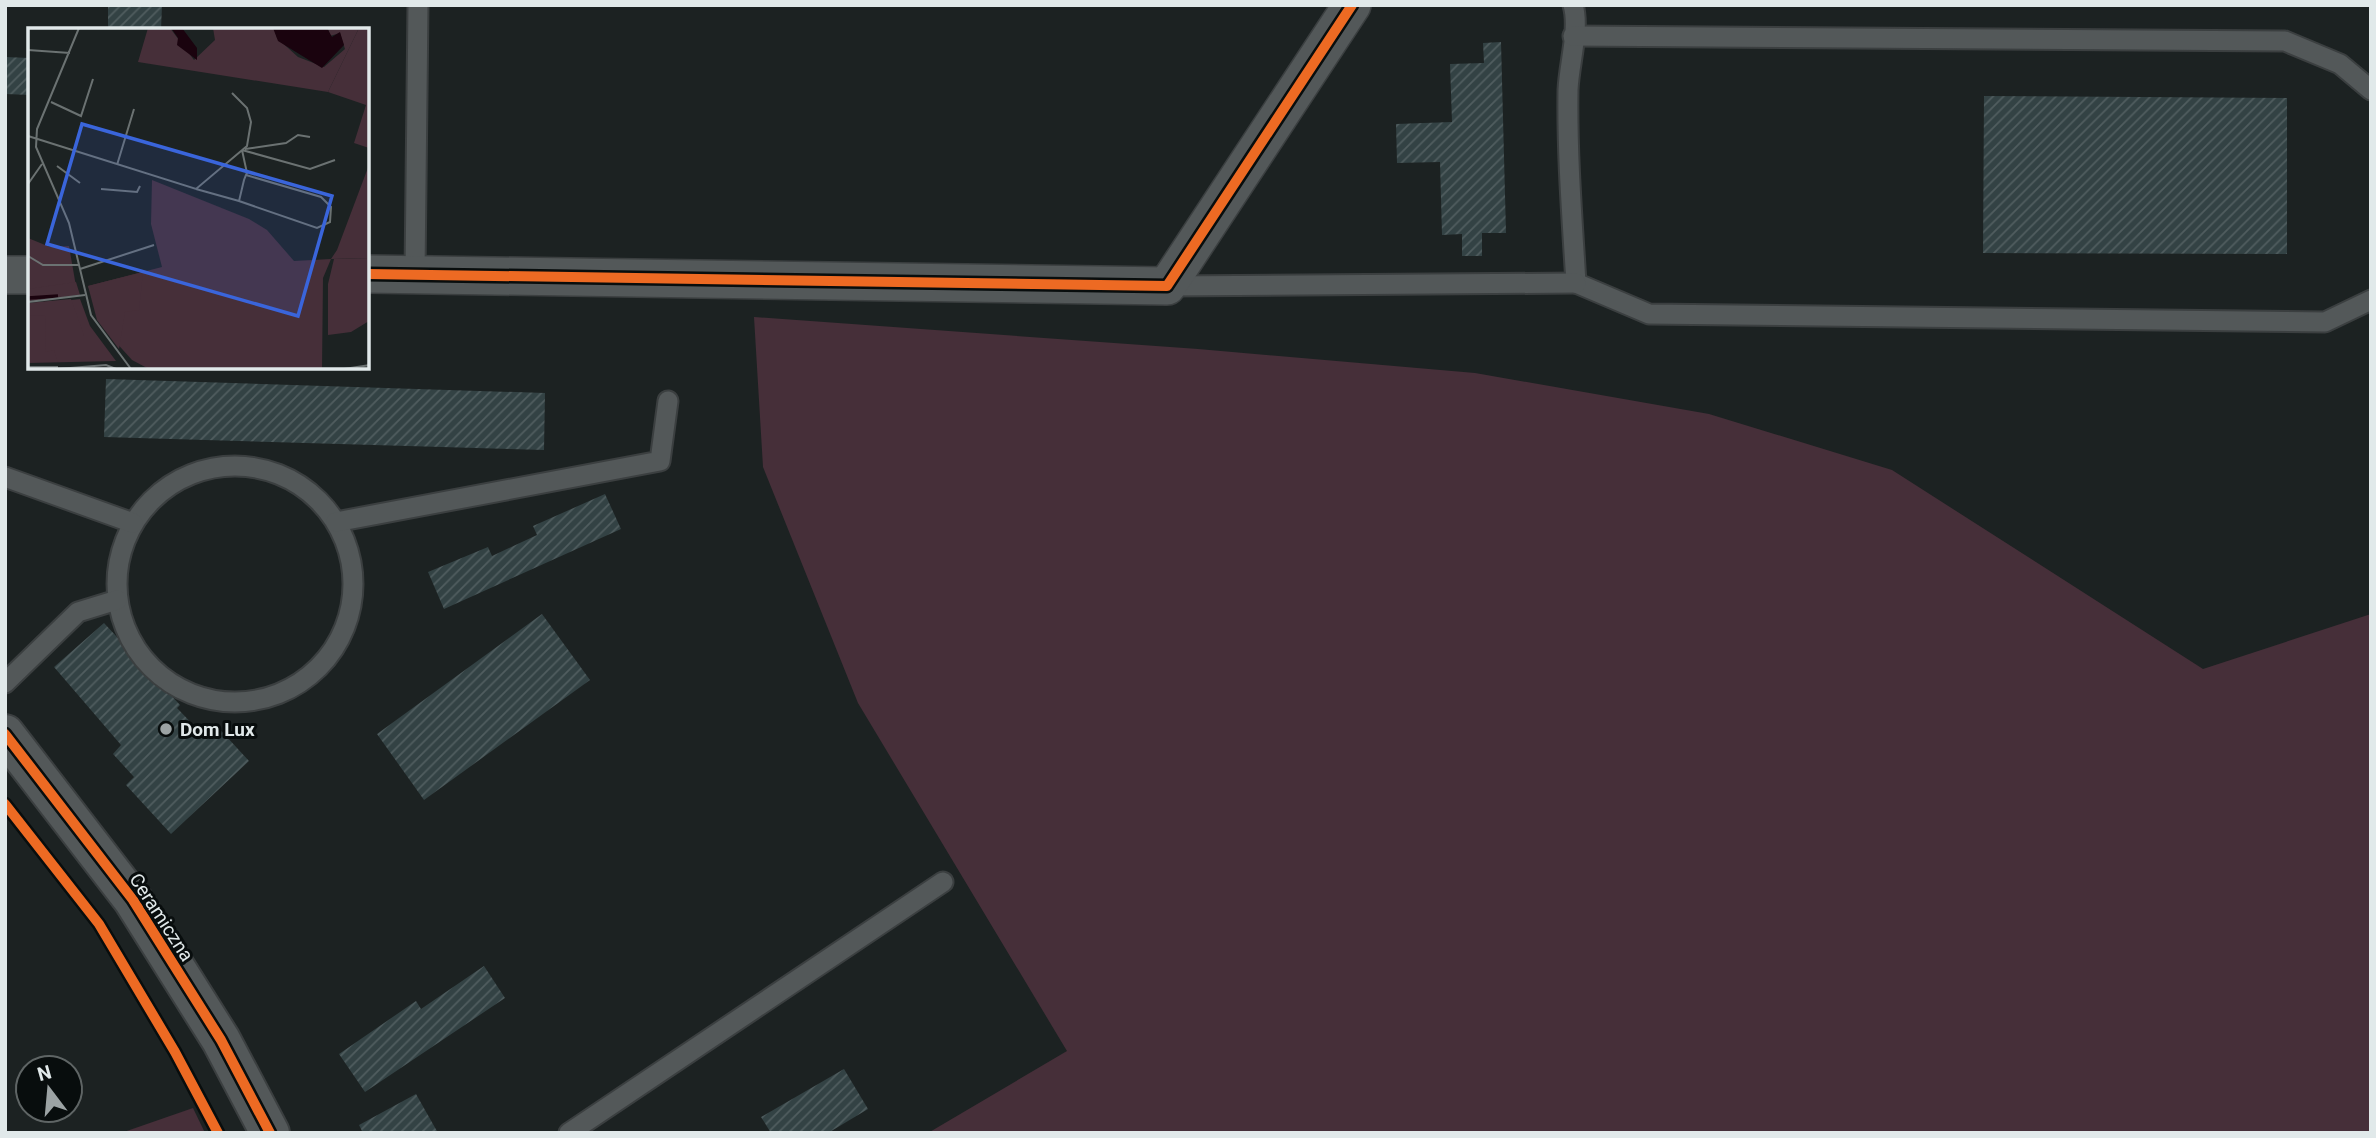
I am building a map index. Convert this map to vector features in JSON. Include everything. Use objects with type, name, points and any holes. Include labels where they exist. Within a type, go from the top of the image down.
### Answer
[{"type":"street","points":[[369,274],[1167,286],[1352,5]]},
{"type":"street","points":[[5,275],[28,275]]},
{"type":"street","name":"Ceramiczna","points":[[5,734],[133,900],[221,1041],[270,1133]]},
{"type":"lane","points":[[415,274],[418,5]]},
{"type":"lane","points":[[1573,5],[1577,19],[1568,87],[1568,173],[1576,283]]},
{"type":"lane","points":[[1573,36],[2285,41],[2340,64],[2371,90]]},
{"type":"lane","points":[[1167,286],[1576,283],[1649,314],[2325,322],[2371,300]]},
{"type":"lane","points":[[336,522],[660,461],[668,401]]},
{"type":"lane","points":[[234,466],[274,472],[309,492],[336,522],[351,559],[353,597],[342,634],[321,665],[291,689],[255,701],[217,701],[181,690],[150,667],[128,637],[117,600],[119,560],[133,523],[159,492],[195,473],[234,466]]},
{"type":"lane","points":[[5,477],[133,523]]},
{"type":"lane","points":[[5,683],[78,612],[117,600]]},
{"type":"lane","points":[[569,1133],[943,882]]},
{"type":"shaded area","points":[[754,317],[1198,349],[1475,373],[1709,414],[1892,470],[2203,669],[2371,614],[2371,1133],[928,1133],[1067,1051],[858,703],[763,467]]},
{"type":"shaded area","points":[[193,1108],[205,1133],[121,1133]]},
{"type":"building","points":[[108,5],[162,5],[161,28],[108,28]]},
{"type":"building","points":[[1501,42],[1506,233],[1482,233],[1482,256],[1462,256],[1462,234],[1442,235],[1440,162],[1397,163],[1396,124],[1452,122],[1450,64],[1484,63],[1483,43]]},
{"type":"building","points":[[5,57],[28,58],[28,95],[5,94]]},
{"type":"building","points":[[1984,96],[2287,98],[2287,254],[1983,253]]},
{"type":"building","points":[[106,379],[545,393],[544,450],[104,437]]},
{"type":"building","points":[[605,494],[621,529],[444,609],[428,572],[488,547],[492,556],[537,535],[533,526]]},
{"type":"building","points":[[542,614],[590,680],[424,800],[377,734]]},
{"type":"building","points":[[104,623],[180,705],[177,708],[202,734],[214,723],[249,761],[171,834],[126,785],[134,777],[113,754],[121,745],[54,667]]},
{"type":"building","points":[[484,966],[505,998],[365,1092],[339,1054],[416,1001],[421,1009]]},
{"type":"building","points":[[844,1069],[868,1109],[828,1133],[771,1133],[761,1117]]},
{"type":"building","points":[[416,1094],[438,1133],[363,1133],[359,1125]]},
{"type":"cycle path","points":[[369,274],[1167,286],[1352,5]]},
{"type":"cycle path","points":[[5,734],[133,900],[221,1040],[270,1133]]},
{"type":"cycle path","points":[[5,804],[99,924],[175,1052],[218,1133]]},
{"type":"place","name":"Dom Lux","points":[[166,729]]}]
